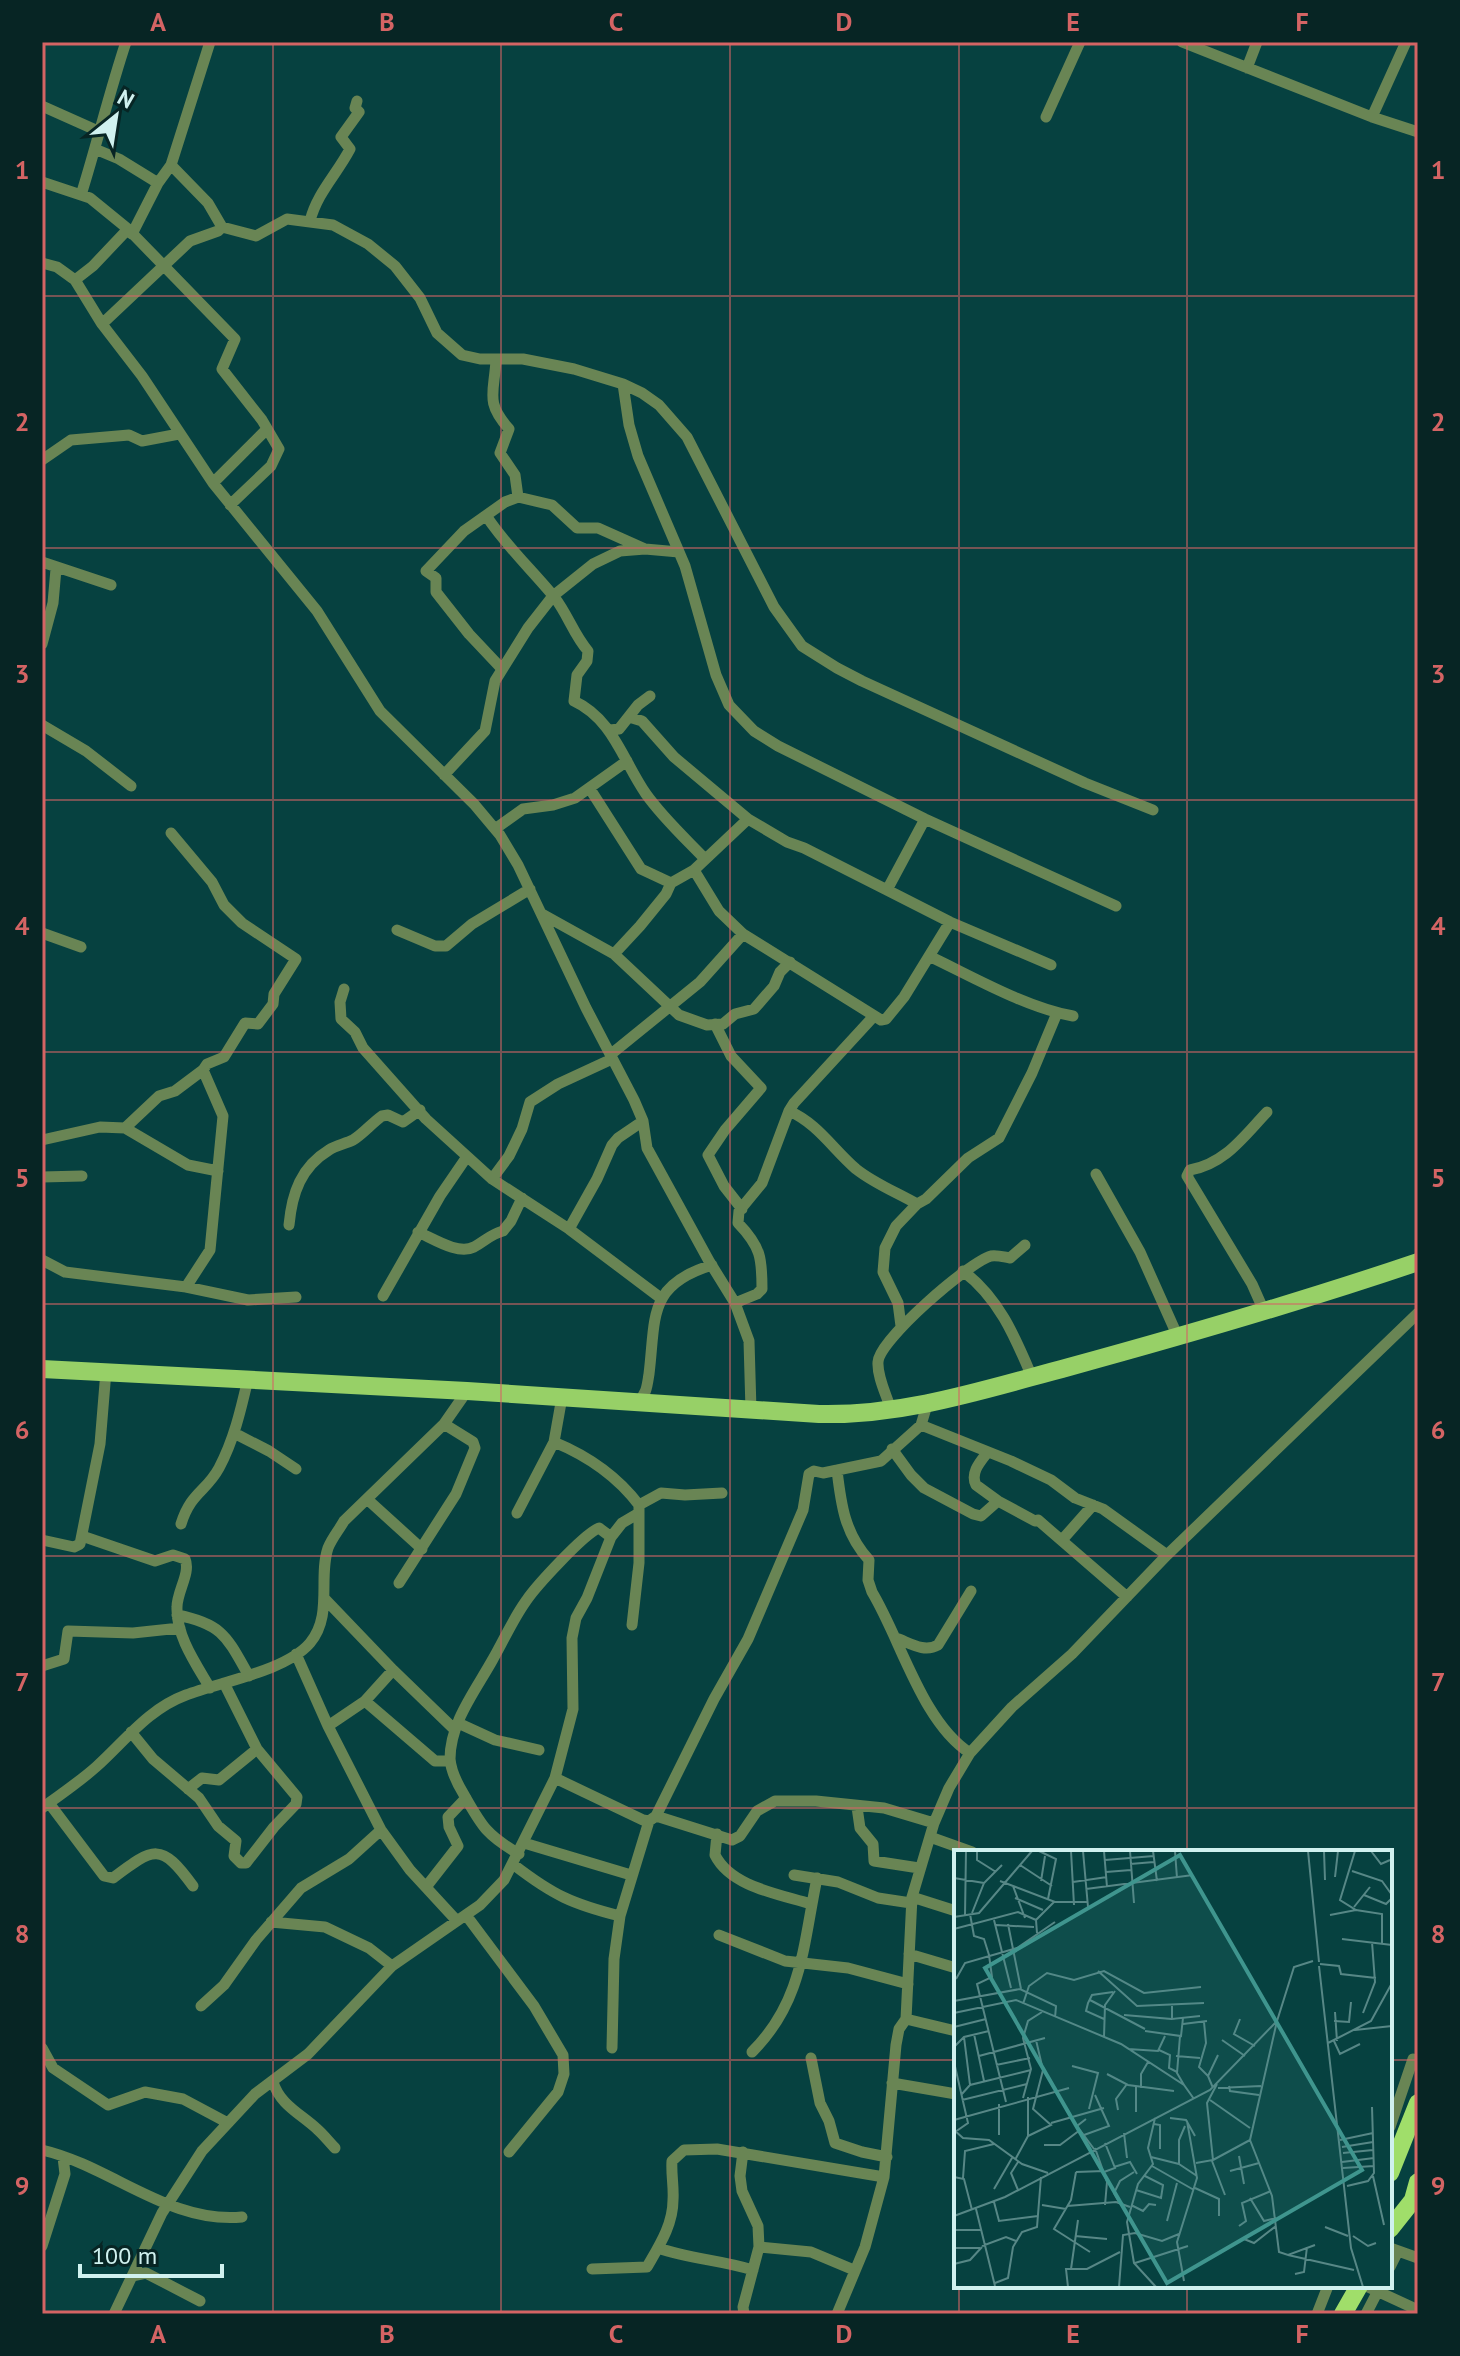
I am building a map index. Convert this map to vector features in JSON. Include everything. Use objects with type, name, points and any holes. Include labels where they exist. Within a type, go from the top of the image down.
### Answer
[{"type":"highway","points":[[1392,2168],[1418,2103]]},
{"type":"highway","points":[[1392,2226],[1409,2201]]},
{"type":"highway","points":[[1343,2314],[1370,2288]]},
{"type":"main road","points":[[42,1369],[467,1391],[843,1415],[927,1405],[1178,1337],[1418,1262]]},
{"type":"street","points":[[81,195],[126,42]]},
{"type":"street","points":[[75,280],[130,231],[171,165],[210,42]]},
{"type":"street","points":[[1046,117],[1080,42]]},
{"type":"street","points":[[1182,42],[1418,132]]},
{"type":"street","points":[[1247,68],[1257,42]]},
{"type":"street","points":[[1372,117],[1406,42]]},
{"type":"street","points":[[310,221],[316,200],[337,173],[350,149],[341,137],[359,112],[355,108],[357,101]]},
{"type":"street","points":[[42,106],[98,131]]},
{"type":"street","points":[[95,149],[119,159],[158,183]]},
{"type":"street","points":[[171,165],[208,203],[222,227],[256,236],[287,219],[333,225],[385,257],[420,298],[437,333],[462,355],[496,360],[523,359],[574,369],[623,384],[659,405],[687,437],[774,607],[802,646],[862,681],[1085,783],[1153,810]]},
{"type":"street","points":[[42,182],[90,198],[130,231],[235,339],[222,369],[279,449],[271,466],[230,505]]},
{"type":"street","points":[[102,324],[190,241],[222,227]]},
{"type":"street","points":[[42,263],[57,267],[75,280],[102,324],[142,376],[213,483],[317,611],[380,711],[495,829],[518,865],[643,1121],[647,1148],[735,1303],[749,1341],[751,1410]]},
{"type":"street","points":[[496,360],[492,402],[498,418],[509,429],[500,453],[515,475],[518,497]]},
{"type":"street","points":[[623,384],[629,425],[638,456],[679,552],[716,675],[729,705],[754,731],[778,746],[925,819],[1116,906]]},
{"type":"street","points":[[213,483],[267,429]]},
{"type":"street","points":[[42,460],[71,440],[129,435],[142,441],[179,434]]},
{"type":"street","points":[[502,669],[448,609],[436,592],[436,578],[426,571],[464,531],[505,502],[518,497],[552,505],[577,528],[598,528],[645,549]]},
{"type":"street","points":[[487,517],[517,557],[553,596],[589,655],[577,675],[574,701],[610,730],[646,793],[705,859]]},
{"type":"street","points":[[444,775],[485,731],[491,694],[502,669],[553,596],[593,564],[620,551],[645,549],[679,552]]},
{"type":"street","points":[[42,562],[111,585]]},
{"type":"street","points":[[42,644],[53,603],[56,569]]},
{"type":"street","points":[[610,730],[619,729],[638,705],[650,696]]},
{"type":"street","points":[[629,717],[642,721],[674,757],[748,819],[787,842],[950,922],[1051,965]]},
{"type":"street","points":[[42,725],[86,751],[131,786]]},
{"type":"street","points":[[495,829],[523,809],[575,798],[627,761]]},
{"type":"street","points":[[590,789],[641,869],[671,883]]},
{"type":"street","points":[[614,954],[666,894],[671,883],[694,870],[748,819]]},
{"type":"street","points":[[887,890],[925,819]]},
{"type":"street","points":[[125,1128],[159,1096],[175,1091],[207,1064],[224,1057],[245,1023],[258,1024],[273,1004],[274,994],[296,959],[242,923],[224,905],[212,882],[171,833]]},
{"type":"street","points":[[694,870],[719,911],[743,934],[881,1020],[886,1019],[904,997],[950,922]]},
{"type":"street","points":[[397,930],[435,946],[446,946],[472,924],[530,889]]},
{"type":"street","points":[[541,914],[614,954],[690,1021],[723,1024],[735,1014],[754,1009],[790,962]]},
{"type":"street","points":[[42,933],[81,947]]},
{"type":"street","points":[[492,1179],[509,1156],[530,1102],[611,1057],[700,982],[743,934]]},
{"type":"street","points":[[931,957],[1008,994],[1073,1016]]},
{"type":"street","points":[[344,989],[340,1002],[341,1019],[355,1032],[363,1048],[466,1158],[492,1179],[569,1229],[662,1299]]},
{"type":"street","points":[[901,1326],[900,1308],[883,1272],[885,1248],[896,1226],[917,1204],[968,1158],[999,1138],[1032,1073],[1057,1013]]},
{"type":"street","points":[[735,1303],[762,1289],[760,1254],[737,1217],[762,1183],[789,1111],[874,1016]]},
{"type":"street","points":[[715,1024],[731,1056],[761,1088],[708,1155],[724,1186],[742,1209]]},
{"type":"street","points":[[186,1287],[210,1250],[223,1110],[203,1070]]},
{"type":"street","points":[[289,1225],[292,1200],[305,1168],[338,1145],[351,1141],[382,1116],[388,1115],[403,1122],[420,1110]]},
{"type":"street","points":[[789,1111],[814,1125],[873,1182],[917,1204]]},
{"type":"street","points":[[1264,1311],[1252,1284],[1187,1176],[1190,1170],[1227,1155],[1267,1112]]},
{"type":"street","points":[[569,1229],[612,1145],[643,1121]]},
{"type":"street","points":[[42,1140],[100,1127],[125,1128],[188,1165],[218,1171]]},
{"type":"street","points":[[383,1296],[418,1232],[466,1158]]},
{"type":"street","points":[[1096,1174],[1140,1252],[1178,1337]]},
{"type":"street","points":[[42,1177],[82,1176]]},
{"type":"street","points":[[418,1232],[458,1249],[472,1248],[492,1234],[503,1231],[522,1198]]},
{"type":"street","points":[[891,1410],[878,1363],[881,1352],[901,1326],[963,1271],[992,1256],[1010,1258],[1025,1245]]},
{"type":"street","points":[[42,1260],[65,1272],[186,1287],[248,1300],[296,1297]]},
{"type":"street","points":[[638,1402],[646,1395],[651,1328],[668,1287],[681,1276],[712,1265]]},
{"type":"street","points":[[963,1271],[977,1281],[999,1307],[1032,1377]]},
{"type":"street","points":[[837,2314],[865,2247],[884,2177],[899,2029],[906,2019],[911,1900],[934,1823],[949,1788],[970,1753],[1012,1707],[1072,1654],[1167,1555],[1418,1313]]},
{"type":"street","points":[[42,1540],[74,1547],[80,1544],[100,1444],[106,1371]]},
{"type":"street","points":[[181,1524],[190,1501],[217,1471],[234,1433],[248,1379]]},
{"type":"street","points":[[193,1886],[176,1863],[158,1854],[149,1853],[113,1878],[104,1876],[46,1806],[96,1767],[131,1732],[172,1701],[249,1676],[296,1654],[315,1635],[324,1598],[328,1548],[344,1521],[444,1424],[467,1391]]},
{"type":"street","points":[[517,1513],[554,1442],[562,1397]]},
{"type":"street","points":[[612,2048],[614,1959],[620,1916],[631,1875],[653,1818],[748,1639],[803,1510],[809,1474],[881,1461],[921,1425],[927,1405]]},
{"type":"street","points":[[399,1583],[456,1494],[475,1448],[473,1442],[444,1424]]},
{"type":"street","points":[[921,1425],[1032,1471],[1075,1498],[1103,1509],[1167,1555]]},
{"type":"street","points":[[234,1433],[296,1469]]},
{"type":"street","points":[[554,1442],[577,1451],[593,1462],[621,1485],[639,1509],[639,1563],[632,1625]]},
{"type":"street","points":[[892,1449],[924,1488],[973,1514],[981,1516],[998,1501]]},
{"type":"street","points":[[987,1453],[978,1465],[974,1479],[976,1485],[998,1501],[1038,1520],[1127,1597]]},
{"type":"street","points":[[837,1470],[844,1518],[854,1542],[869,1560],[869,1586],[910,1670],[941,1723],[954,1740],[970,1753]]},
{"type":"street","points":[[114,2314],[162,2213],[193,2162],[255,2094],[308,2054],[392,1966],[493,1894],[519,1854],[536,1812],[555,1778],[573,1709],[573,1629],[611,1537],[622,1523],[661,1493],[722,1493]]},
{"type":"street","points":[[367,1499],[422,1549]]},
{"type":"street","points":[[1062,1540],[1093,1505]]},
{"type":"street","points":[[611,1537],[599,1528],[593,1531],[532,1593],[457,1726],[450,1761],[453,1773],[482,1827],[519,1854],[567,1900],[620,1916]]},
{"type":"street","points":[[82,1536],[155,1561],[173,1555],[185,1559],[187,1569],[178,1593],[177,1615],[194,1662],[210,1688]]},
{"type":"street","points":[[896,1638],[923,1648],[931,1649],[938,1645],[971,1591]]},
{"type":"street","points":[[324,1598],[393,1670],[457,1726],[495,1740],[539,1750]]},
{"type":"street","points":[[177,1615],[204,1621],[221,1631],[249,1676]]},
{"type":"street","points":[[42,1666],[64,1659],[68,1631],[133,1633],[180,1628]]},
{"type":"street","points":[[296,1654],[328,1726],[381,1830],[426,1887],[461,1918],[534,2006],[563,2055],[564,2074],[558,2092],[509,2152]]},
{"type":"street","points":[[328,1726],[365,1701],[393,1670]]},
{"type":"street","points":[[131,1732],[153,1759],[199,1798],[218,1826],[236,1841],[234,1856],[241,1863],[246,1863],[298,1800],[257,1749],[224,1683]]},
{"type":"street","points":[[365,1701],[435,1761],[450,1761]]},
{"type":"street","points":[[188,1789],[202,1778],[219,1780],[257,1749]]},
{"type":"street","points":[[555,1778],[653,1818],[726,1839],[736,1839],[757,1811],[775,1801],[816,1801],[884,1808],[934,1823]]},
{"type":"street","points":[[426,1887],[458,1846],[448,1817],[466,1798]]},
{"type":"street","points":[[857,1807],[860,1828],[873,1844],[874,1861],[919,1868]]},
{"type":"street","points":[[201,2006],[224,1985],[301,1888],[349,1859],[381,1830]]},
{"type":"street","points":[[717,1834],[715,1855],[726,1871],[754,1885],[811,1904]]},
{"type":"street","points":[[930,1837],[966,1850]]},
{"type":"street","points":[[519,1854],[631,1875]]},
{"type":"street","points":[[794,1875],[838,1882],[878,1898],[911,1900],[954,1911]]},
{"type":"street","points":[[752,2052],[782,2017],[791,1998],[817,1878]]},
{"type":"street","points":[[271,1922],[325,1927],[369,1948],[392,1966]]},
{"type":"street","points":[[719,1935],[772,1957],[857,1970],[908,1984]]},
{"type":"street","points":[[909,1954],[954,1967]]},
{"type":"street","points":[[906,2019],[954,2031]]},
{"type":"street","points":[[42,2048],[53,2068],[108,2105],[145,2092],[183,2099],[228,2123]]},
{"type":"street","points":[[811,2058],[820,2103],[835,2143],[887,2157]]},
{"type":"street","points":[[1392,2121],[1413,2059]]},
{"type":"street","points":[[273,2082],[275,2089],[295,2113],[317,2128],[335,2148]]},
{"type":"street","points":[[892,2083],[954,2094]]},
{"type":"street","points":[[592,2269],[647,2267],[671,2219],[672,2161],[677,2154],[693,2148],[743,2152],[884,2177]]},
{"type":"street","points":[[42,2150],[106,2174],[168,2206],[216,2217],[242,2217]]},
{"type":"street","points":[[743,2152],[742,2191],[758,2226],[759,2247],[743,2307],[744,2314]]},
{"type":"street","points":[[42,2246],[65,2174],[63,2157]]},
{"type":"street","points":[[759,2247],[811,2252],[854,2270]]},
{"type":"street","points":[[658,2248],[691,2258],[721,2260],[753,2270]]},
{"type":"street","points":[[1394,2250],[1418,2258]]},
{"type":"street","points":[[132,2276],[146,2273],[200,2301]]},
{"type":"street","points":[[1317,2314],[1327,2288]]},
{"type":"street","points":[[1366,2314],[1371,2288]]},
{"type":"street","points":[[1373,2288],[1418,2310]]}]
